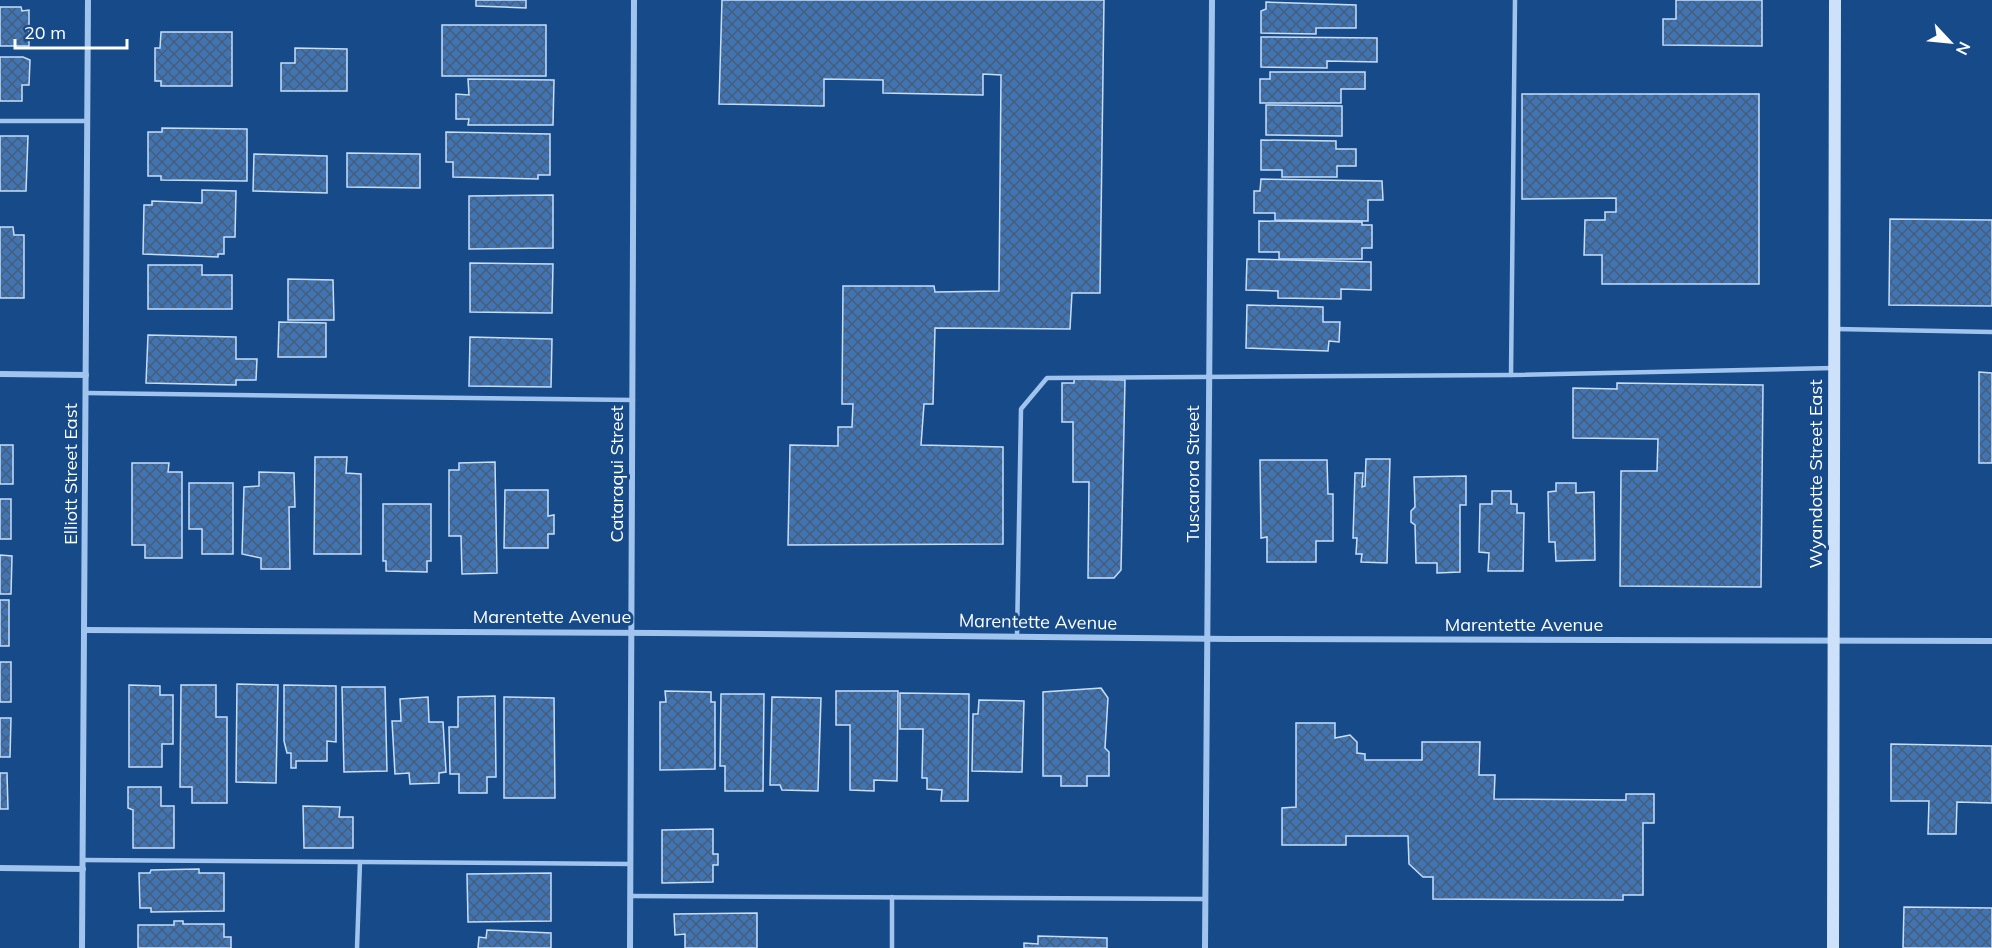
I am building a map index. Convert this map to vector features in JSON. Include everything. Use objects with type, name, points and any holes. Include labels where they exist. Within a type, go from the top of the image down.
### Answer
[{"type":"main road","name":"Wyandotte Street East","points":[[1833,948],[1835,0]]},
{"type":"street","name":"Elliott Street East","points":[[82,948],[88,0]]},
{"type":"street","name":"Cataraqui Street","points":[[630,948],[634,0]]},
{"type":"street","name":"Tuscarora Street","points":[[1205,948],[1212,0]]},
{"type":"street","points":[[0,374],[86,375]]},
{"type":"street","name":"Marentette Avenue","points":[[84,630],[1207,639],[1992,641]]},
{"type":"street","points":[[0,868],[83,869]]},
{"type":"lane","points":[[1511,375],[1515,0]]},
{"type":"lane","points":[[0,121],[87,121]]},
{"type":"lane","points":[[1835,329],[1992,332]]},
{"type":"lane","points":[[1017,637],[1021,409],[1047,378],[1209,375],[1511,375],[1834,368]]},
{"type":"lane","points":[[86,393],[633,400]]},
{"type":"lane","points":[[83,860],[630,864]]},
{"type":"lane","points":[[357,948],[360,862]]},
{"type":"lane","points":[[630,896],[1205,899]]},
{"type":"lane","points":[[892,897],[892,948]]},
{"type":"building","points":[[476,0],[526,0],[526,8],[476,6]]},
{"type":"building","points":[[722,0],[1104,0],[1100,293],[1072,293],[1070,329],[935,328],[933,404],[924,404],[921,445],[1003,447],[1003,544],[788,545],[790,445],[838,446],[838,427],[852,427],[853,404],[842,404],[843,286],[934,286],[935,292],[999,291],[1001,75],[983,74],[983,95],[883,93],[883,80],[824,79],[824,106],[719,104]]},
{"type":"building","points":[[1676,0],[1762,0],[1762,46],[1663,45],[1663,19],[1676,19]]},
{"type":"building","points":[[1266,2],[1356,5],[1356,28],[1316,28],[1316,34],[1261,33],[1261,11],[1266,9]]},
{"type":"building","points":[[0,7],[21,7],[22,11],[29,10],[29,46],[0,46]]},
{"type":"building","points":[[442,25],[546,25],[546,76],[442,76]]},
{"type":"building","points":[[161,32],[232,32],[232,86],[161,86],[161,81],[155,81],[155,48],[160,48]]},
{"type":"building","points":[[1261,37],[1377,38],[1377,62],[1327,61],[1327,68],[1261,67]]},
{"type":"building","points":[[295,48],[347,49],[347,91],[281,91],[281,63],[295,63]]},
{"type":"building","points":[[0,57],[23,57],[30,60],[29,85],[22,85],[22,101],[0,101]]},
{"type":"building","points":[[1270,72],[1365,72],[1365,89],[1341,89],[1341,103],[1260,103],[1260,79],[1270,79]]},
{"type":"building","points":[[468,79],[554,80],[553,125],[468,125],[469,119],[456,119],[456,94],[469,95]]},
{"type":"building","points":[[1522,94],[1759,94],[1759,284],[1602,284],[1602,255],[1584,255],[1585,220],[1605,220],[1605,212],[1616,212],[1616,198],[1522,199]]},
{"type":"building","points":[[1266,105],[1342,106],[1342,136],[1266,135]]},
{"type":"building","points":[[162,128],[247,129],[247,181],[161,180],[161,176],[148,176],[148,132],[162,132]]},
{"type":"building","points":[[446,132],[550,134],[550,175],[538,175],[538,179],[453,177],[453,162],[446,162]]},
{"type":"building","points":[[0,136],[28,136],[26,191],[0,191]]},
{"type":"building","points":[[1261,140],[1336,141],[1336,149],[1356,149],[1356,166],[1337,166],[1337,177],[1282,177],[1282,170],[1261,170]]},
{"type":"building","points":[[347,153],[420,154],[420,188],[347,187]]},
{"type":"building","points":[[254,154],[327,156],[327,193],[253,191]]},
{"type":"building","points":[[1261,179],[1382,181],[1383,200],[1368,200],[1368,221],[1275,220],[1275,213],[1254,213],[1254,191],[1260,191]]},
{"type":"building","points":[[202,190],[236,191],[235,237],[224,237],[224,254],[218,254],[218,257],[143,254],[144,205],[152,205],[152,201],[202,203]]},
{"type":"building","points":[[553,195],[553,248],[469,249],[469,196]]},
{"type":"building","points":[[1890,219],[1992,220],[1992,306],[1889,305]]},
{"type":"building","points":[[1259,221],[1362,222],[1362,225],[1372,225],[1372,248],[1362,248],[1362,259],[1279,259],[1279,252],[1259,252]]},
{"type":"building","points":[[0,227],[13,227],[14,235],[24,235],[24,298],[0,298]]},
{"type":"building","points":[[1247,259],[1371,262],[1371,290],[1341,289],[1341,299],[1278,298],[1278,291],[1246,290]]},
{"type":"building","points":[[470,263],[553,264],[552,313],[470,312]]},
{"type":"building","points":[[148,265],[202,265],[202,275],[232,275],[232,309],[148,309]]},
{"type":"building","points":[[288,279],[333,280],[334,320],[288,320]]},
{"type":"building","points":[[1247,305],[1323,307],[1323,322],[1340,322],[1339,342],[1329,341],[1328,351],[1246,348]]},
{"type":"building","points":[[279,322],[326,323],[326,357],[278,357]]},
{"type":"building","points":[[148,335],[236,337],[236,359],[257,359],[256,380],[236,380],[236,385],[146,383]]},
{"type":"building","points":[[470,337],[552,339],[551,387],[469,386]]},
{"type":"building","points":[[1979,372],[1992,373],[1992,463],[1979,463]]},
{"type":"building","points":[[1074,379],[1125,380],[1121,570],[1114,578],[1088,578],[1089,482],[1073,482],[1073,422],[1062,422],[1062,383],[1074,383]]},
{"type":"building","points":[[1617,383],[1763,385],[1761,587],[1620,586],[1621,471],[1657,471],[1658,439],[1573,438],[1573,388],[1617,389]]},
{"type":"building","points":[[0,445],[13,445],[13,484],[0,484]]},
{"type":"building","points":[[315,457],[347,457],[346,473],[361,474],[361,554],[314,554]]},
{"type":"building","points":[[1366,459],[1390,459],[1387,563],[1361,562],[1362,554],[1356,554],[1357,538],[1353,538],[1355,473],[1363,473],[1362,487],[1365,486]]},
{"type":"building","points":[[1260,460],[1327,460],[1328,494],[1333,494],[1333,541],[1316,541],[1316,562],[1267,562],[1267,537],[1261,538]]},
{"type":"building","points":[[495,462],[497,573],[462,574],[461,536],[449,536],[449,470],[459,470],[459,463]]},
{"type":"building","points":[[132,463],[169,463],[168,472],[182,472],[182,558],[145,558],[145,545],[132,545]]},
{"type":"building","points":[[259,472],[294,473],[295,507],[289,507],[290,569],[261,569],[261,558],[242,554],[244,487],[259,486]]},
{"type":"building","points":[[1466,476],[1466,505],[1460,505],[1460,572],[1437,573],[1437,563],[1416,563],[1415,525],[1411,522],[1411,511],[1415,507],[1414,477]]},
{"type":"building","points":[[189,483],[233,483],[233,554],[202,554],[202,529],[189,529]]},
{"type":"building","points":[[1556,483],[1576,483],[1576,493],[1594,492],[1595,560],[1556,561],[1555,542],[1549,542],[1548,492],[1556,491]]},
{"type":"building","points":[[505,490],[548,490],[548,516],[554,515],[554,534],[548,534],[548,548],[504,548]]},
{"type":"building","points":[[1492,491],[1511,491],[1511,504],[1517,504],[1517,513],[1524,513],[1523,571],[1488,571],[1489,553],[1479,552],[1480,504],[1492,504]]},
{"type":"building","points":[[0,499],[11,499],[11,539],[0,539]]},
{"type":"building","points":[[383,504],[431,504],[431,561],[427,561],[427,572],[386,571],[386,561],[383,561]]},
{"type":"building","points":[[0,555],[12,556],[11,594],[0,594]]},
{"type":"building","points":[[0,600],[9,600],[9,646],[0,646]]},
{"type":"building","points":[[0,662],[11,662],[11,702],[0,702]]},
{"type":"building","points":[[237,684],[278,685],[276,783],[236,782]]},
{"type":"building","points":[[129,685],[160,686],[160,695],[173,695],[173,744],[162,744],[162,767],[129,767]]},
{"type":"building","points":[[181,685],[216,685],[216,717],[227,717],[227,803],[192,803],[192,787],[180,787]]},
{"type":"building","points":[[284,685],[336,686],[336,742],[327,741],[327,761],[296,761],[296,768],[291,768],[291,753],[287,753],[284,741]]},
{"type":"building","points":[[342,687],[385,687],[387,771],[344,772]]},
{"type":"building","points":[[1101,688],[1108,698],[1105,748],[1109,752],[1109,776],[1087,776],[1087,786],[1061,786],[1061,776],[1043,776],[1043,692]]},
{"type":"building","points":[[665,691],[711,692],[711,702],[715,702],[715,769],[660,770],[660,702],[666,702]]},
{"type":"building","points":[[836,691],[898,691],[897,781],[874,780],[874,791],[850,790],[850,725],[836,725]]},
{"type":"building","points":[[900,693],[969,694],[968,801],[941,801],[942,790],[927,789],[927,778],[922,778],[923,729],[900,729]]},
{"type":"building","points":[[721,694],[764,694],[763,791],[725,791],[725,766],[720,766]]},
{"type":"building","points":[[495,696],[496,777],[487,777],[487,793],[459,793],[459,774],[450,774],[449,727],[458,727],[458,697]]},
{"type":"building","points":[[428,697],[429,722],[443,722],[446,772],[439,773],[439,783],[410,784],[409,773],[395,774],[392,721],[401,721],[400,699]]},
{"type":"building","points":[[504,697],[554,698],[555,798],[504,798]]},
{"type":"building","points":[[772,697],[821,698],[818,791],[782,790],[780,785],[770,785]]},
{"type":"building","points":[[979,700],[1024,701],[1022,772],[972,771],[973,714],[978,714]]},
{"type":"building","points":[[0,718],[11,718],[10,757],[0,757]]},
{"type":"building","points":[[1296,723],[1335,723],[1335,738],[1350,735],[1357,742],[1357,753],[1365,754],[1365,760],[1422,760],[1422,742],[1480,742],[1479,775],[1495,775],[1494,799],[1626,800],[1626,794],[1654,794],[1654,823],[1643,823],[1643,895],[1623,895],[1623,900],[1433,899],[1433,877],[1423,877],[1409,864],[1408,836],[1346,836],[1346,845],[1282,845],[1282,808],[1296,807]]},
{"type":"building","points":[[1891,744],[1992,746],[1992,803],[1957,802],[1956,834],[1928,834],[1929,801],[1891,801]]},
{"type":"building","points":[[0,773],[7,773],[8,809],[0,809]]},
{"type":"building","points":[[128,787],[161,787],[161,806],[174,806],[174,848],[133,848],[133,810],[128,808]]},
{"type":"building","points":[[303,806],[340,807],[339,817],[353,817],[353,848],[304,848]]},
{"type":"building","points":[[713,829],[713,854],[718,854],[718,865],[713,865],[713,882],[662,883],[662,830]]},
{"type":"building","points":[[199,869],[199,873],[224,873],[224,911],[151,912],[151,908],[140,908],[139,873],[150,873],[151,870]]},
{"type":"building","points":[[551,873],[551,921],[468,922],[467,874]]},
{"type":"building","points":[[1904,907],[1992,908],[1992,948],[1903,948]]},
{"type":"building","points":[[757,913],[757,948],[685,948],[685,934],[675,935],[674,914]]},
{"type":"building","points":[[174,921],[183,921],[183,924],[224,924],[224,937],[231,937],[231,948],[138,948],[138,925],[174,925]]},
{"type":"building","points":[[487,930],[551,933],[551,948],[478,948],[479,937],[486,938]]},
{"type":"building","points":[[1038,936],[1107,938],[1107,948],[1024,948],[1024,943],[1038,944]]}]
